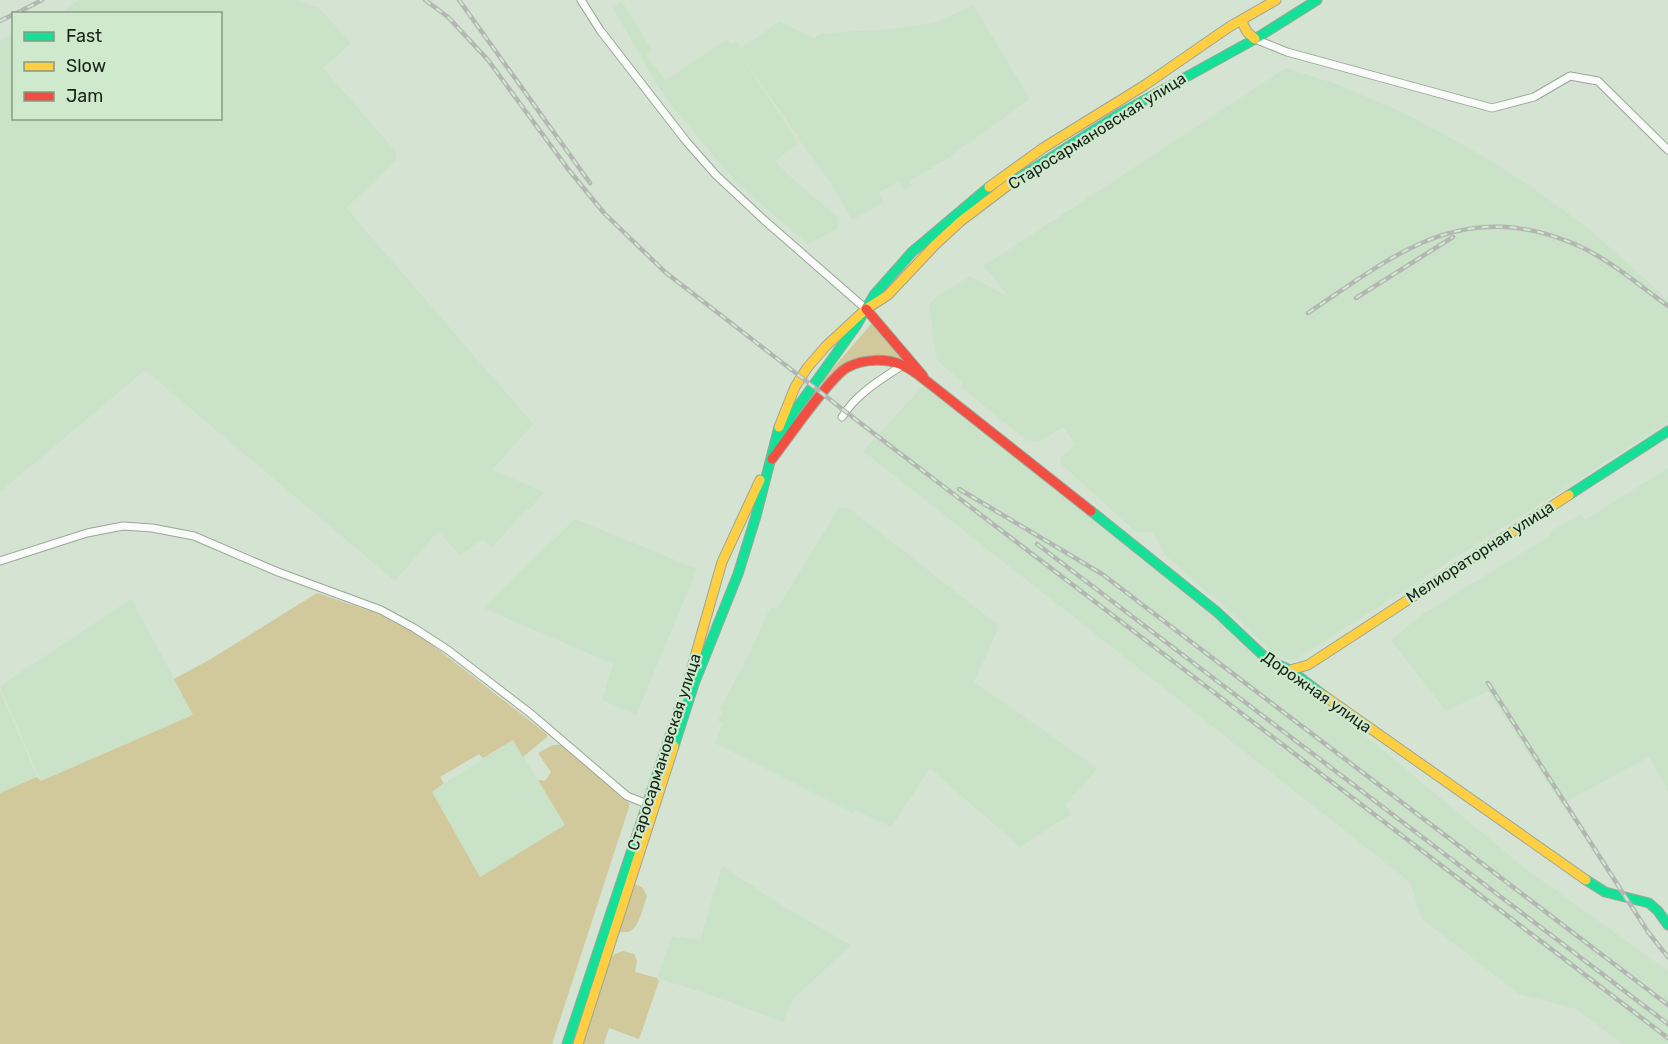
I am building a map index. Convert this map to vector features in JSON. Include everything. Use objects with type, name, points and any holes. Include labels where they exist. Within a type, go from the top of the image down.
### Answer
[{"type":"main road","name":"Старосармановская улица","points":[[567,1044],[687,685],[722,562],[794,412],[881,286],[912,252],[998,179],[1043,148],[1145,85],[1241,20],[1276,0]]},
{"type":"main road","name":"Старосармановская улица","points":[[866,309],[888,295],[961,221],[1019,177],[1168,85],[1255,39],[1317,0]]},
{"type":"main road","points":[[1241,20],[1247,32],[1255,39]]},
{"type":"main road","points":[[866,309],[928,382]]},
{"type":"main road","points":[[768,463],[834,379],[847,368],[862,362],[889,361],[903,366],[928,382]]},
{"type":"main road","name":"Дорожная улица","points":[[928,382],[1166,570],[1217,612],[1268,660],[1290,670],[1358,721],[1599,889],[1616,896],[1645,901],[1656,909],[1668,925]]},
{"type":"main road","name":"Мелиораторная улица","points":[[1290,670],[1308,664],[1668,431]]},
{"type":"main road","name":"Старосармановская улица","points":[[578,1044],[694,684],[738,574],[768,463]]},
{"type":"main road","points":[[722,562],[734,563],[738,574]]},
{"type":"street","points":[[581,0],[600,30],[686,141],[717,175],[764,220],[866,309]]},
{"type":"street","points":[[1255,39],[1287,52],[1492,108],[1534,97],[1570,76],[1598,81],[1668,150]]},
{"type":"street","points":[[842,417],[861,395],[903,366]]},
{"type":"street","points":[[0,561],[87,532],[123,526],[152,528],[194,536],[278,572],[381,610],[414,628],[448,650],[530,713],[627,796],[647,804]]},
{"type":"shaded area","points":[[78,0],[299,0],[319,8],[351,43],[323,68],[396,152],[396,160],[346,208],[533,424],[492,470],[544,492],[492,547],[483,539],[460,555],[438,531],[395,581],[145,370],[0,492],[0,40],[12,34],[12,120],[222,120],[222,12],[63,12]]},
{"type":"shaded area","points":[[622,2],[652,50],[646,55],[665,81],[727,39],[731,45],[736,41],[741,48],[779,22],[814,38],[820,34],[875,31],[934,23],[973,5],[1030,99],[942,162],[932,166],[933,169],[909,181],[912,186],[905,190],[899,182],[879,192],[883,203],[852,220],[834,187],[738,51],[798,143],[775,161],[838,218],[837,229],[808,244],[735,181],[677,112],[658,86],[613,8]]},
{"type":"shaded area","points":[[1286,68],[1336,84],[1404,113],[1476,152],[1530,186],[1589,229],[1668,300],[1668,422],[1296,659],[1290,660],[1274,654],[1213,595],[1165,555],[1152,532],[1136,532],[1060,463],[1061,457],[1076,445],[1063,427],[1039,442],[1026,440],[961,387],[962,382],[937,360],[929,305],[934,299],[970,276],[1010,298],[984,266]]},
{"type":"shaded area","points":[[873,322],[904,359],[870,356],[826,386],[821,382]]},
{"type":"shaded area","points":[[925,384],[1287,671],[1526,869],[1668,971],[1668,1044],[1623,1044],[1576,1009],[1519,994],[1422,919],[1410,882],[863,451]]},
{"type":"shaded area","points":[[1668,468],[1668,791],[1649,757],[1561,804],[1488,691],[1446,711],[1391,640],[1423,614],[1550,536],[1552,530],[1582,514],[1585,520]]},
{"type":"shaded area","points":[[842,507],[850,509],[998,625],[974,682],[1097,768],[1072,796],[1073,799],[1065,804],[1071,814],[1020,847],[930,768],[891,827],[855,810],[854,813],[715,743],[723,723],[718,721],[723,710],[720,709],[751,651],[768,612],[771,607],[777,609],[838,509]]},
{"type":"shaded area","points":[[575,519],[697,569],[636,715],[602,700],[613,664],[484,608]]},
{"type":"shaded area","points":[[317,593],[379,614],[423,638],[547,734],[547,737],[523,757],[513,740],[483,758],[479,754],[440,777],[444,783],[432,792],[480,877],[565,825],[538,780],[545,781],[551,772],[538,753],[553,745],[561,745],[630,804],[552,1044],[0,1044],[0,793],[37,777],[41,781],[193,715],[174,679],[211,659]]},
{"type":"shaded area","points":[[131,599],[194,715],[41,781],[0,686]]},
{"type":"shaded area","points":[[0,692],[37,777],[0,793]]},
{"type":"shaded area","points":[[513,740],[565,825],[481,877],[431,792]]},
{"type":"shaded area","points":[[722,866],[792,912],[851,945],[792,1000],[783,1022],[657,978],[672,936],[679,939],[681,936],[700,940]]},
{"type":"shaded area","points":[[632,883],[642,887],[647,896],[635,927],[631,931],[619,931]]},
{"type":"shaded area","points":[[623,951],[634,954],[637,961],[635,972],[657,978],[659,981],[639,1039],[609,1028],[604,1044],[580,1044],[610,959]]},
{"type":"railway","points":[[19,12],[42,0]]},
{"type":"railway","points":[[425,0],[448,17],[488,60],[568,169],[604,213],[665,272],[1668,1038]]},
{"type":"railway","points":[[459,0],[590,183]]},
{"type":"railway","points":[[0,21],[12,15]]},
{"type":"railway","points":[[1308,313],[1371,271],[1431,239],[1463,230],[1496,227],[1532,231],[1572,243],[1610,263],[1668,306]]},
{"type":"railway","points":[[1356,298],[1453,237]]},
{"type":"railway","points":[[959,489],[1102,574],[1668,1005]]},
{"type":"railway","points":[[1037,544],[1668,1024]]},
{"type":"railway","points":[[1488,683],[1648,932],[1668,957]]},
{"type":"traffic: fast","points":[[1011,183],[1121,113],[1255,39],[1317,0]]},
{"type":"traffic: fast","points":[[780,439],[794,412],[856,326],[874,295],[912,252],[989,187]]},
{"type":"traffic: fast","points":[[674,746],[694,684],[738,574],[779,427]]},
{"type":"traffic: fast","points":[[1569,495],[1668,431]]},
{"type":"traffic: fast","points":[[1091,511],[1217,612],[1268,660],[1290,670],[1323,695]]},
{"type":"traffic: fast","points":[[567,1044],[680,706]]},
{"type":"traffic: fast","points":[[1586,880],[1605,892],[1649,903],[1668,925]]},
{"type":"traffic: slow","points":[[989,187],[1043,148],[1145,85],[1229,27],[1276,0]]},
{"type":"traffic: slow","points":[[1241,20],[1247,32],[1255,39]]},
{"type":"traffic: slow","points":[[779,427],[795,387],[807,368],[826,346],[866,309],[888,295],[961,221],[1011,183]]},
{"type":"traffic: slow","points":[[687,685],[722,562],[760,480]]},
{"type":"traffic: slow","points":[[1290,670],[1308,665],[1569,495]]},
{"type":"traffic: slow","points":[[1323,695],[1586,880]]},
{"type":"traffic: slow","points":[[578,1044],[674,746]]},
{"type":"traffic: jam","points":[[866,309],[923,376]]},
{"type":"traffic: jam","points":[[772,459],[840,372],[861,362],[889,361],[916,373],[1091,511]]}]
